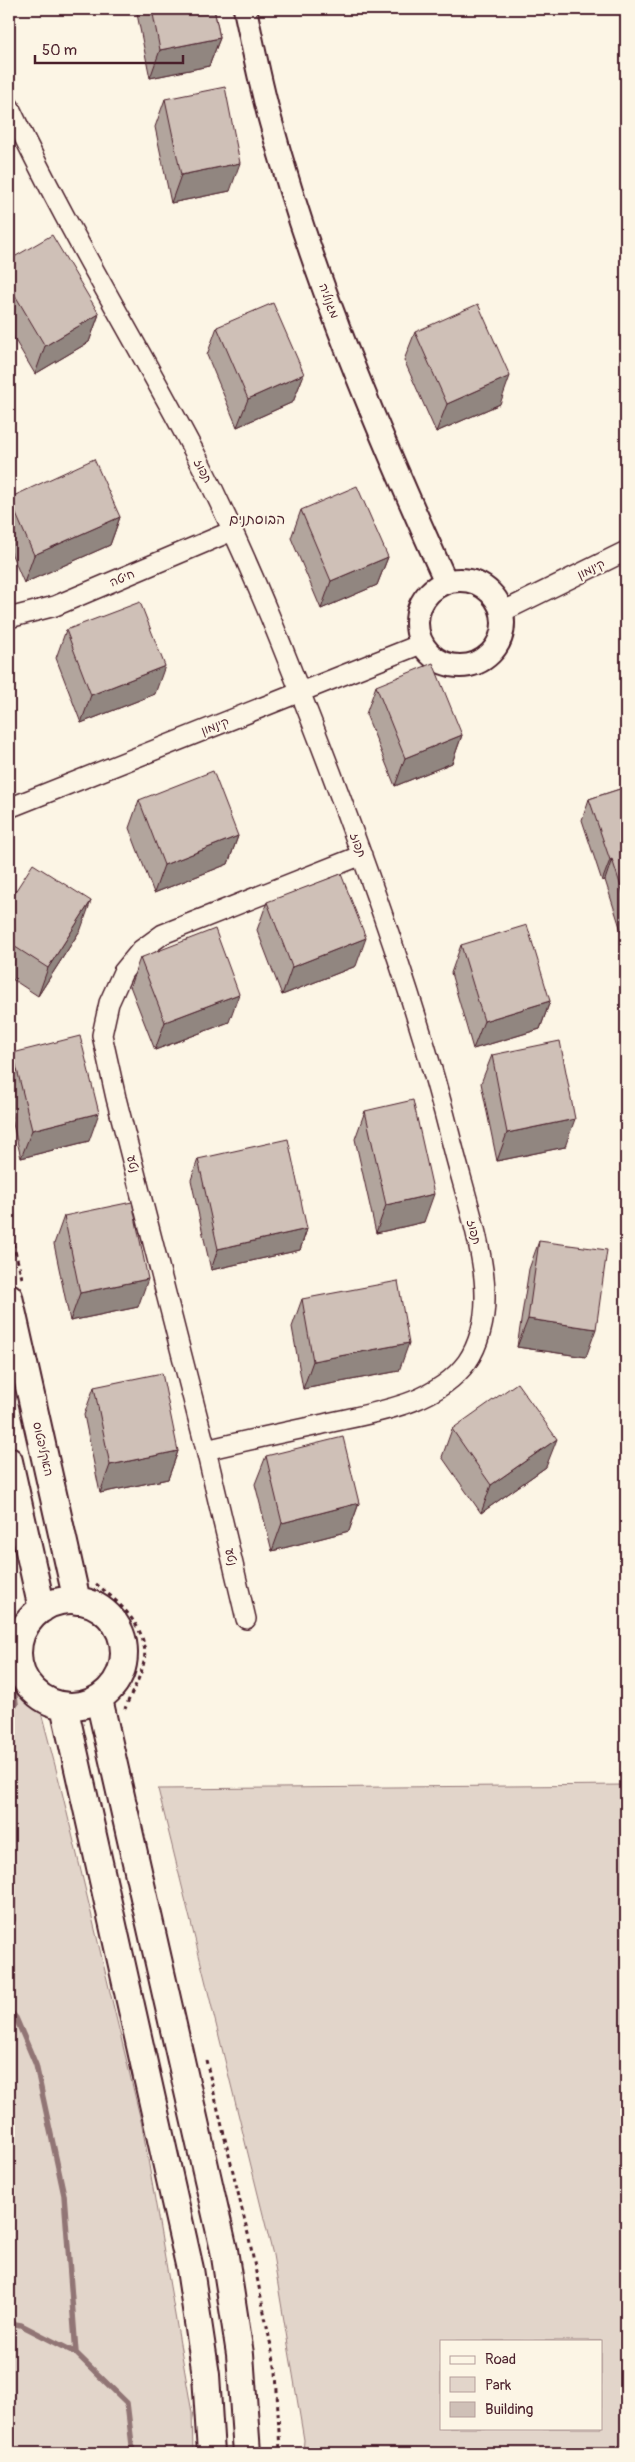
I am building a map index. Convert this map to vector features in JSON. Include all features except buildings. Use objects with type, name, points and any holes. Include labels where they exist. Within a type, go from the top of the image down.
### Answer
[{"type":"main road","name":"האקליפטוס","points":[[9,1297],[77,1601]]},
{"type":"main road","points":[[9,1461],[42,1609]]},
{"type":"main road","points":[[62,1600],[77,1601],[91,1604],[111,1618],[121,1633],[124,1644],[124,1663],[112,1687],[98,1699],[88,1704],[64,1706],[46,1701],[28,1686],[18,1664],[19,1641],[22,1632],[35,1613],[62,1600]]},
{"type":"main road","points":[[98,1699],[224,2250],[240,2354],[247,2453]]},
{"type":"main road","points":[[64,1706],[190,2269],[206,2375],[211,2453]]},
{"type":"street","name":"מגנוליה","points":[[245,9],[270,119],[308,242],[374,421],[446,582]]},
{"type":"street","name":"תפוז","points":[[9,106],[29,149],[82,250],[198,461],[232,531],[301,693],[362,855],[400,965],[446,1120],[482,1265],[485,1300],[480,1335],[467,1361],[450,1378],[426,1395],[396,1407],[206,1450]]},
{"type":"street","name":"חיטה","points":[[9,618],[55,606],[232,531]]},
{"type":"street","name":"קינמון","points":[[502,612],[626,551]]},
{"type":"street","points":[[460,580],[474,582],[486,589],[496,599],[502,612],[504,625],[496,648],[487,658],[476,664],[464,667],[451,666],[429,655],[421,644],[417,633],[419,608],[425,597],[446,582],[460,580]]},
{"type":"street","name":"קינמון","points":[[9,808],[421,644]]},
{"type":"street","name":"נטע","points":[[246,1619],[206,1450],[102,1035],[109,1003],[123,972],[141,950],[163,934],[362,855]]},
{"type":"green space","points":[[9,1591],[61,1788],[142,2125],[192,2413],[193,2453],[9,2453]]},
{"type":"green space","points":[[626,1785],[626,2453],[303,2453],[304,2440],[273,2255],[158,1789]]},
{"type":"waterway","points":[[9,1681],[14,1690],[16,1704],[9,1707]]},
{"type":"waterway","points":[[9,1874],[13,1891],[13,1920],[9,1923]]},
{"type":"waterway","points":[[9,2010],[16,2018],[36,2065],[64,2195],[76,2353]]},
{"type":"waterway","points":[[9,2323],[21,2325],[76,2353],[127,2403],[133,2453]]},
{"type":"district","name":"הבוסתנים","points":[[257,519]]}]
